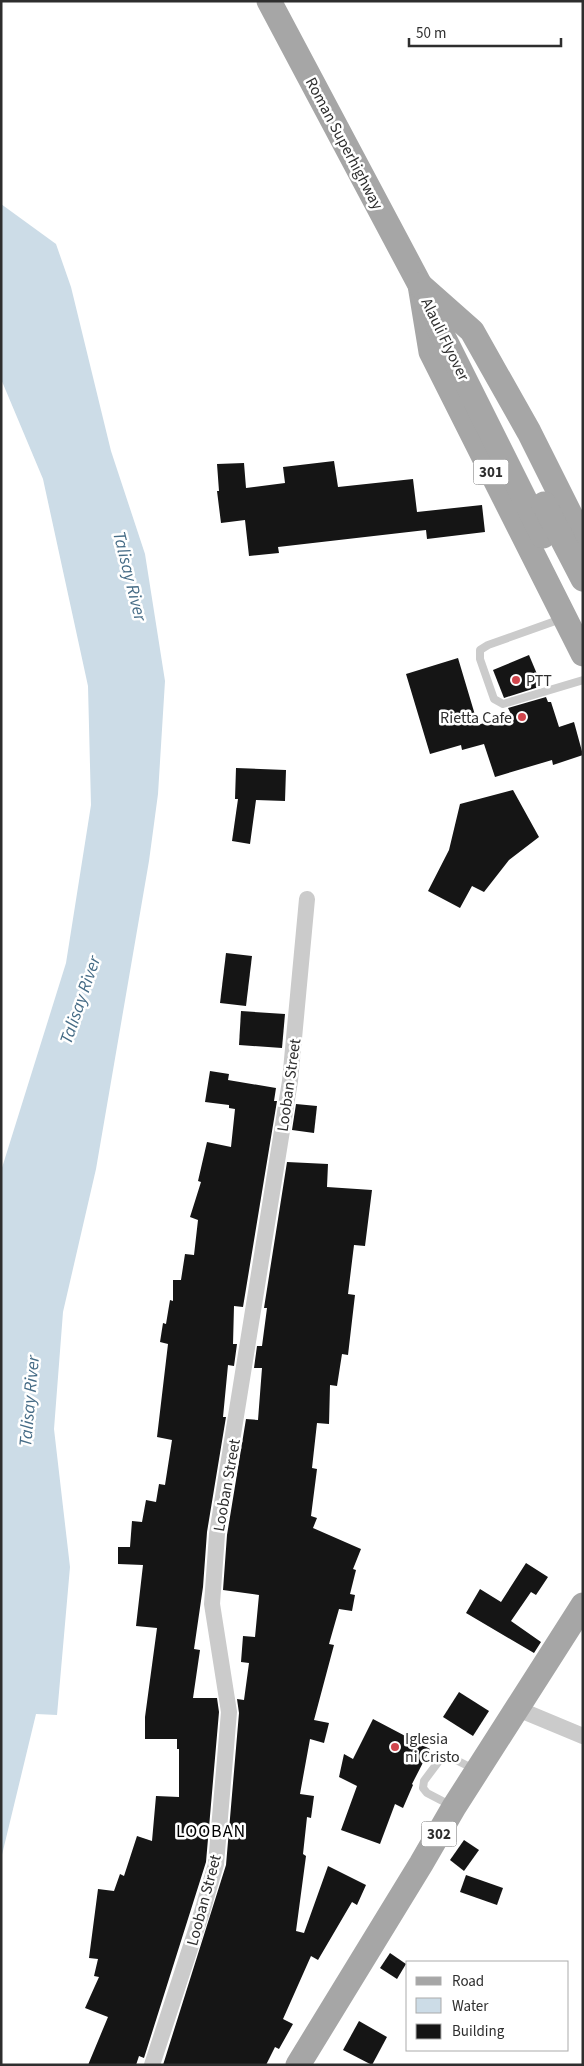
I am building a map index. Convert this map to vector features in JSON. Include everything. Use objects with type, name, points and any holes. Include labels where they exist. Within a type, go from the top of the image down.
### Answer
[{"type":"main road","name":"Roman Superhighway","points":[[270,1],[420,285],[430,352],[574,616],[583,654]]},
{"type":"main road","name":"Roman Superhighway","points":[[420,285],[472,331],[529,432],[583,540]]},
{"type":"main road","name":"Alauli Flyover","points":[[420,285],[458,339],[583,579]]},
{"type":"main road","name":"302","points":[[298,2065],[454,1807],[583,1605]]},
{"type":"street","name":"Looban Street","points":[[152,2065],[216,1864],[229,1712],[212,1604],[217,1534],[290,1081],[306,899]]},
{"type":"street","points":[[518,1709],[583,1736]]},
{"type":"lane","points":[[574,616],[482,647],[480,659],[494,699],[499,703],[583,680]]},
{"type":"lane","points":[[454,1807],[426,1792],[423,1788],[424,1781],[442,1757],[452,1758],[478,1771]]},
{"type":"water","name":"Talisay River","points":[[1,204],[56,244],[71,287],[111,451],[145,554],[165,681],[158,794],[149,861],[96,1169],[63,1312],[54,1429],[70,1567],[57,1715],[36,1714],[1,1859],[1,1171],[66,963],[91,805],[88,686],[43,479],[1,379]]},
{"type":"building","points":[[334,461],[338,487],[413,479],[417,512],[482,505],[485,532],[427,539],[426,530],[278,547],[279,553],[249,556],[245,520],[221,523],[217,491],[219,491],[217,464],[244,463],[246,488],[285,483],[283,467]]},
{"type":"building","points":[[529,655],[542,686],[504,698],[493,670]]},
{"type":"building","points":[[458,658],[478,725],[511,714],[508,708],[546,697],[548,702],[551,702],[559,727],[574,722],[583,755],[553,765],[552,760],[495,777],[484,744],[462,750],[461,745],[430,754],[406,674]]},
{"type":"building","points":[[236,768],[286,770],[285,801],[256,800],[250,844],[232,841],[238,799],[235,799]]},
{"type":"building","points":[[513,790],[539,837],[509,860],[484,892],[472,886],[460,908],[428,891],[449,850],[460,804]]},
{"type":"building","points":[[226,953],[252,956],[246,1006],[220,1003]]},
{"type":"building","points":[[241,1011],[285,1014],[282,1048],[239,1045]]},
{"type":"building","points":[[210,1071],[229,1074],[228,1080],[276,1088],[274,1101],[277,1101],[243,1307],[234,1306],[233,1344],[237,1344],[234,1366],[228,1365],[223,1417],[226,1417],[207,1532],[203,1587],[194,1649],[200,1650],[193,1698],[217,1698],[219,1712],[206,1862],[144,2058],[139,2056],[136,2065],[88,2065],[108,2017],[85,2008],[99,1977],[94,1976],[98,1959],[89,1958],[98,1889],[114,1891],[120,1874],[124,1876],[137,1836],[152,1841],[156,1796],[179,1797],[179,1749],[177,1749],[177,1739],[145,1739],[145,1717],[157,1628],[136,1626],[143,1565],[118,1564],[118,1547],[130,1547],[132,1521],[142,1522],[146,1500],[156,1502],[159,1484],[165,1485],[172,1440],[157,1437],[168,1344],[160,1342],[163,1323],[166,1324],[170,1300],[173,1301],[173,1280],[181,1280],[185,1254],[194,1255],[198,1220],[190,1217],[201,1182],[198,1181],[207,1142],[231,1147],[235,1109],[229,1108],[229,1105],[205,1102]]},
{"type":"building","points":[[296,1104],[317,1106],[314,1133],[292,1130]]},
{"type":"building","points":[[287,1162],[328,1164],[327,1187],[372,1190],[365,1246],[354,1245],[348,1294],[355,1295],[348,1355],[342,1354],[337,1386],[330,1385],[329,1424],[317,1423],[312,1468],[317,1469],[311,1516],[317,1518],[313,1528],[361,1549],[353,1569],[356,1570],[350,1594],[355,1595],[352,1611],[339,1609],[329,1644],[334,1645],[314,1720],[329,1723],[324,1743],[310,1739],[300,1794],[314,1796],[311,1818],[307,1817],[303,1854],[306,1856],[296,1931],[304,1933],[328,1866],[366,1885],[357,1905],[352,1902],[318,1960],[311,1956],[283,2019],[293,2024],[279,2049],[275,2047],[266,2065],[163,2065],[226,1865],[239,1713],[237,1699],[244,1700],[249,1663],[241,1662],[243,1636],[255,1637],[259,1595],[223,1590],[227,1535],[246,1419],[258,1420],[262,1368],[254,1368],[257,1346],[262,1346],[267,1308],[264,1308]]},
{"type":"building","points":[[526,1563],[548,1577],[536,1595],[531,1592],[511,1621],[541,1642],[534,1653],[466,1613],[480,1589],[501,1602]]},
{"type":"building","points":[[459,1692],[489,1711],[473,1736],[443,1717]]},
{"type":"building","points":[[373,1719],[430,1749],[412,1784],[403,1808],[395,1804],[380,1844],[341,1830],[357,1786],[339,1777],[344,1754],[353,1759]]},
{"type":"building","points":[[464,1840],[479,1850],[464,1871],[450,1860]]},
{"type":"building","points":[[466,1875],[503,1888],[497,1905],[460,1892]]},
{"type":"building","points":[[390,1953],[406,1964],[397,1979],[380,1968]]},
{"type":"building","points":[[359,2021],[387,2037],[372,2065],[343,2050]]},
{"type":"place","name":"PTT","points":[[516,680]]},
{"type":"place","name":"Rietta Cafe","points":[[522,717]]},
{"type":"place","name":"Iglesia ni Cristo","points":[[395,1747]]},
{"type":"district","name":"LOOBAN","points":[[211,1831]]}]
